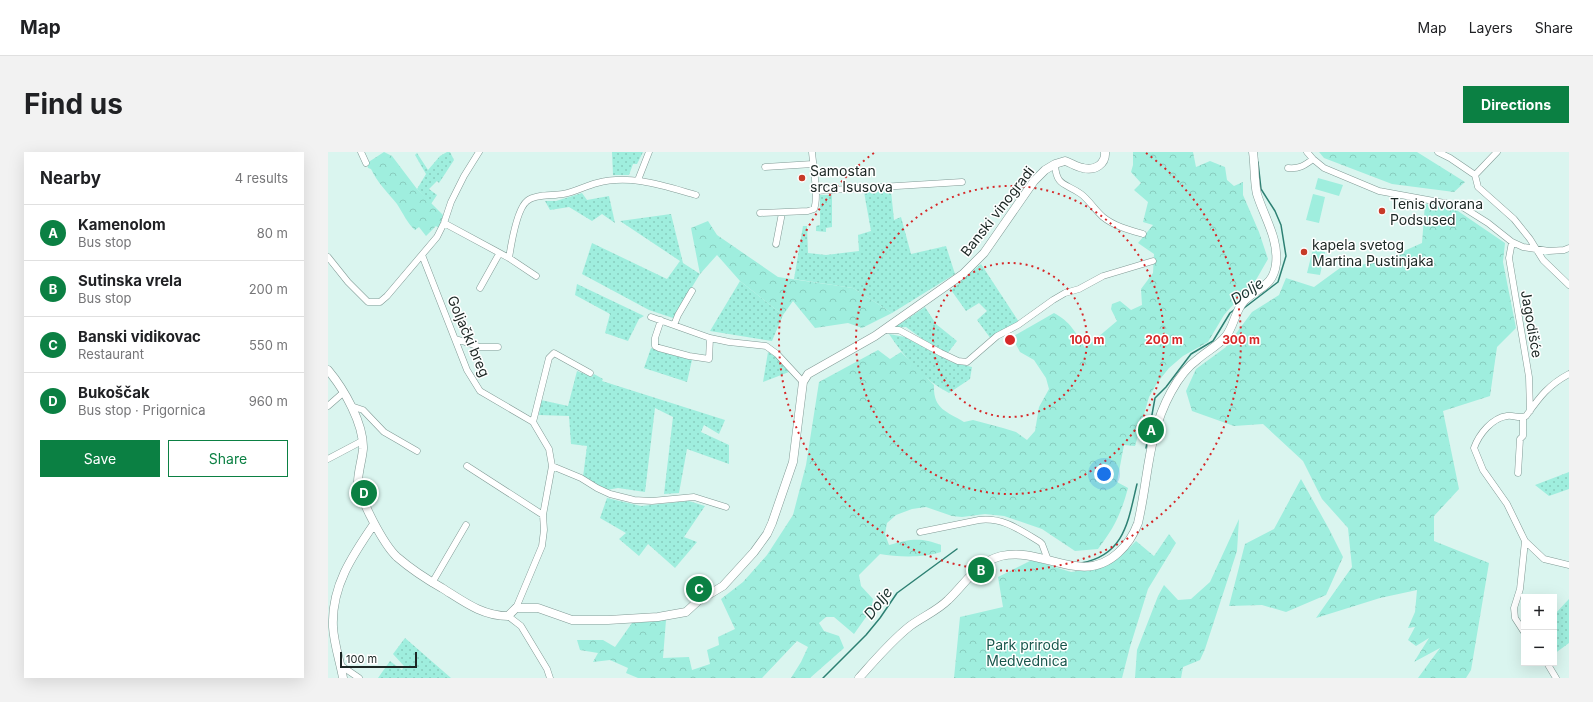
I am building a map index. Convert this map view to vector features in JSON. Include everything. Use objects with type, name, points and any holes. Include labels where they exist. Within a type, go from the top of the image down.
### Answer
[{"type":"street","points":[[361,152],[366,164]]},
{"type":"street","points":[[328,257],[348,282],[368,302],[380,302],[387,296],[437,237],[444,223],[451,202],[464,176],[479,152]]},
{"type":"street","points":[[638,180],[649,152]]},
{"type":"street","points":[[760,213],[782,213],[808,211],[814,209],[815,191],[812,152]]},
{"type":"street","points":[[1105,152],[1105,159],[1101,165],[1095,168],[1083,168],[1065,161],[1054,164],[1058,180],[1082,195],[1104,218],[1119,227],[1143,234]]},
{"type":"street","points":[[858,678],[910,627],[942,605],[974,572],[989,561],[1011,554],[1025,555],[1080,567],[1095,566],[1111,559],[1126,544],[1135,531],[1138,523],[1154,431],[1172,390],[1189,366],[1225,338],[1232,328],[1240,308],[1270,281],[1275,270],[1276,256],[1273,236],[1256,190],[1253,152]]},
{"type":"street","points":[[1307,152],[1313,160],[1324,168],[1379,191],[1461,206],[1488,223],[1512,242],[1523,247],[1537,250],[1564,250],[1569,248]]},
{"type":"street","points":[[1438,152],[1475,174],[1478,187],[1514,219],[1543,260],[1569,285]]},
{"type":"street","points":[[1475,174],[1497,152]]},
{"type":"street","points":[[1288,168],[1296,169],[1313,160]]},
{"type":"street","points":[[765,167],[813,164]]},
{"type":"street","name":"Banski vinogradi","points":[[803,382],[808,374],[847,353],[883,330],[963,274],[984,253],[1034,181],[1045,170],[1054,164]]},
{"type":"street","points":[[509,258],[516,224],[525,202],[531,198],[563,194],[606,181],[638,180],[696,195]]},
{"type":"street","points":[[815,191],[962,182]]},
{"type":"street","points":[[776,244],[782,213]]},
{"type":"street","points":[[444,223],[499,254],[509,258],[536,276]]},
{"type":"street","name":"Jagodišće","points":[[1512,242],[1509,258],[1529,377],[1530,411]]},
{"type":"street","points":[[480,288],[499,254]]},
{"type":"street","name":"Goljački breg","points":[[422,255],[467,370],[480,390],[533,422],[548,449],[552,466],[544,515],[542,546],[516,608]]},
{"type":"street","points":[[883,330],[899,330],[941,353],[958,361],[967,362],[997,336],[1018,325],[1059,297],[1079,289],[1103,276],[1153,261]]},
{"type":"street","points":[[674,325],[692,291]]},
{"type":"street","points":[[508,616],[516,608],[538,608],[572,620],[608,620],[658,617],[686,612],[698,601],[723,586],[754,552],[767,534],[793,462],[803,382],[776,354],[766,346],[729,342],[710,338],[651,317]]},
{"type":"street","points":[[661,320],[655,338],[655,346],[659,348],[689,356],[709,359],[710,338]]},
{"type":"street","points":[[456,339],[480,347],[498,347]]},
{"type":"street","points":[[533,422],[549,358],[554,353],[590,373]]},
{"type":"street","points":[[328,370],[344,392],[351,406],[362,440],[363,449],[358,482],[362,496],[374,524],[396,556],[432,583],[478,610],[497,616],[508,616],[521,626],[547,669],[550,678]]},
{"type":"street","points":[[1569,374],[1550,385],[1530,411],[1523,417],[1500,417],[1491,423],[1479,437],[1474,448],[1483,470],[1507,504],[1525,541],[1544,559],[1569,565]]},
{"type":"street","points":[[328,406],[344,392]]},
{"type":"street","points":[[351,406],[363,410],[384,432],[417,451]]},
{"type":"street","points":[[1518,473],[1520,439],[1523,436],[1523,417]]},
{"type":"street","points":[[328,459],[362,440]]},
{"type":"street","points":[[467,466],[544,515]]},
{"type":"street","points":[[552,466],[581,478],[610,494],[634,500],[652,501],[694,497],[726,507]]},
{"type":"street","points":[[920,532],[979,520],[999,520],[1013,526],[1040,542],[1048,560]]},
{"type":"street","points":[[343,678],[331,627],[334,603],[341,579],[359,546],[374,524]]},
{"type":"street","points":[[432,583],[466,525]]},
{"type":"street","points":[[1523,630],[1515,618],[1514,608],[1520,588],[1525,541]]},
{"type":"street","points":[[340,664],[359,678]]},
{"type":"street","points":[[1549,666],[1556,678]]},
{"type":"green space","points":[[384,152],[392,156],[417,189],[443,215],[440,229],[436,226],[426,236],[419,227],[415,230],[407,221],[397,204],[379,183],[371,169],[368,168],[367,163]]},
{"type":"green space","points":[[450,152],[454,160],[439,183],[437,181],[429,189],[437,195],[431,204],[417,189],[426,174],[415,155],[417,153],[428,170],[440,156]]},
{"type":"green space","points":[[612,152],[643,152],[637,164],[633,164],[629,175],[613,175]]},
{"type":"green space","points":[[1133,152],[1193,152],[1196,167],[1210,161],[1225,167],[1227,180],[1234,186],[1243,182],[1243,195],[1259,232],[1268,259],[1249,292],[1242,296],[1224,315],[1208,342],[1183,356],[1169,368],[1157,383],[1149,397],[1135,446],[1124,445],[1117,482],[1128,488],[1123,506],[1098,549],[1075,551],[1042,529],[1004,516],[985,514],[962,517],[952,516],[926,507],[912,509],[896,515],[887,523],[885,534],[889,545],[909,540],[921,540],[934,542],[941,545],[941,552],[910,556],[880,554],[859,575],[861,586],[873,599],[871,610],[854,634],[834,617],[826,617],[819,623],[824,631],[839,636],[844,648],[810,678],[791,678],[808,647],[797,641],[762,678],[638,678],[626,673],[628,668],[610,660],[593,662],[598,653],[580,650],[577,640],[603,640],[615,647],[632,623],[666,620],[663,658],[689,657],[692,670],[710,664],[707,650],[719,645],[718,637],[735,629],[721,599],[743,582],[767,555],[793,515],[806,465],[819,382],[878,350],[890,359],[901,352],[934,385],[934,393],[938,404],[946,412],[964,422],[973,420],[1016,432],[1027,440],[1035,431],[1039,407],[1049,389],[1046,378],[1034,360],[1020,352],[1012,337],[1054,313],[1069,324],[1085,348],[1117,321],[1111,309],[1112,304],[1120,301],[1131,310],[1142,305],[1141,289],[1153,273],[1154,254],[1138,243],[1153,225],[1143,222],[1148,202],[1134,190],[1141,183],[1131,172],[1133,165]]},
{"type":"green space","points":[[1319,152],[1417,152],[1465,182],[1454,192],[1392,184],[1324,158]]},
{"type":"green space","points":[[1318,178],[1343,185],[1339,196],[1315,189]]},
{"type":"green space","points":[[891,191],[894,220],[901,217],[911,254],[946,246],[955,274],[892,313],[853,288],[794,279],[803,226],[807,226],[808,253],[826,255],[859,251],[858,235],[871,231],[864,192]]},
{"type":"green space","points":[[582,193],[587,200],[609,196],[615,223],[602,214],[592,221],[569,207],[550,210],[545,201],[556,201]]},
{"type":"green space","points":[[1313,194],[1325,197],[1319,223],[1306,220]]},
{"type":"green space","points":[[820,195],[832,195],[832,227],[826,228],[826,232],[816,231],[816,226],[820,225]]},
{"type":"green space","points":[[1425,204],[1455,209],[1505,243],[1503,262],[1516,328],[1497,347],[1490,396],[1443,411],[1459,489],[1434,516],[1434,541],[1489,563],[1471,670],[1466,678],[1418,678],[1440,648],[1414,662],[1429,638],[1416,646],[1408,640],[1415,627],[1408,628],[1415,612],[1417,590],[1380,598],[1316,618],[1352,567],[1348,528],[1322,499],[1303,461],[1263,424],[1234,426],[1192,411],[1186,391],[1196,369],[1226,347],[1252,312],[1279,295],[1286,278],[1314,287],[1340,268],[1379,262],[1422,243]]},
{"type":"green space","points":[[671,214],[683,263],[700,274],[673,318],[649,310],[582,274],[592,243],[667,279],[680,261],[620,221]]},
{"type":"green space","points":[[708,221],[717,235],[778,277],[853,288],[892,313],[862,328],[848,323],[815,328],[793,301],[783,315],[740,281],[717,255],[700,274],[691,228]]},
{"type":"green space","points":[[1313,249],[1325,252],[1320,275],[1307,273]]},
{"type":"green space","points":[[981,264],[1019,322],[991,339],[977,320],[987,311],[979,303],[966,311],[951,290]]},
{"type":"green space","points":[[740,281],[783,315],[772,341],[710,331]]},
{"type":"green space","points":[[577,284],[644,316],[639,319],[628,341],[605,333],[610,314],[575,295]]},
{"type":"green space","points":[[925,307],[936,324],[957,341],[947,354],[928,343],[906,327],[894,328]]},
{"type":"green space","points":[[889,334],[905,337],[951,362],[972,367],[970,379],[949,393],[940,388],[916,368]]},
{"type":"green space","points":[[651,348],[692,360],[687,382],[644,368]]},
{"type":"green space","points":[[768,352],[776,357],[789,372],[763,382]]},
{"type":"green space","points":[[577,371],[592,377],[594,374],[603,379],[602,381],[725,420],[719,434],[704,425],[701,432],[729,445],[729,464],[687,449],[679,493],[664,494],[673,417],[655,408],[645,492],[618,488],[606,490],[583,477],[587,446],[571,444],[569,416],[539,415],[541,400],[568,406]]},
{"type":"green space","points":[[1569,472],[1569,489],[1549,496],[1535,485]]},
{"type":"green space","points":[[1301,479],[1343,557],[1326,595],[1286,612],[1262,605],[1229,606],[1245,544],[1274,529]]},
{"type":"green space","points":[[607,498],[641,506],[689,501],[705,506],[684,537],[697,542],[675,568],[648,544],[639,556],[619,539],[626,533],[600,518]]},
{"type":"green space","points":[[1239,519],[1237,551],[1200,660],[1183,667],[1181,678],[1135,678],[1137,650],[1158,596],[1164,585],[1178,600],[1191,599],[1210,582]]},
{"type":"green space","name":"Park prirode Medvednica","points":[[1169,534],[1176,543],[1148,589],[1122,678],[954,678],[960,617],[1003,607],[998,577],[1032,560],[1071,572],[1097,568],[1124,553],[1136,541],[1154,556]]},
{"type":"green space","points":[[1569,599],[1569,643],[1557,652],[1557,630],[1557,612]]},
{"type":"green space","points":[[405,638],[451,678],[378,678],[390,661],[402,670],[404,666],[393,654]]},
{"type":"waterway","name":"Dolje","points":[[1244,308],[1278,282],[1286,256],[1281,225],[1275,211],[1261,189],[1258,162]]},
{"type":"waterway","name":"Dolje","points":[[1146,448],[1155,398],[1166,387],[1191,354],[1213,341],[1230,313],[1234,310]]},
{"type":"waterway","name":"Dolje","points":[[1081,563],[1096,559],[1116,544],[1127,523],[1137,484]]},
{"type":"waterway","name":"Dolje","points":[[823,678],[866,635],[897,593],[957,549]]},
{"type":"place","name":"Samostan srca Isusova","points":[[802,178]]},
{"type":"place","name":"Tenis dvorana Podsused","points":[[1382,211]]},
{"type":"place","name":"kapela svetog Martina Pustinjaka","points":[[1304,252]]},
{"type":"place","name":"Kamenolom","points":[[1151,430]]},
{"type":"place","name":"Bukoščak","points":[[364,493]]},
{"type":"place","name":"Sutinska vrela","points":[[981,570]]},
{"type":"place","name":"Banski vidikovac","points":[[699,589]]}]
